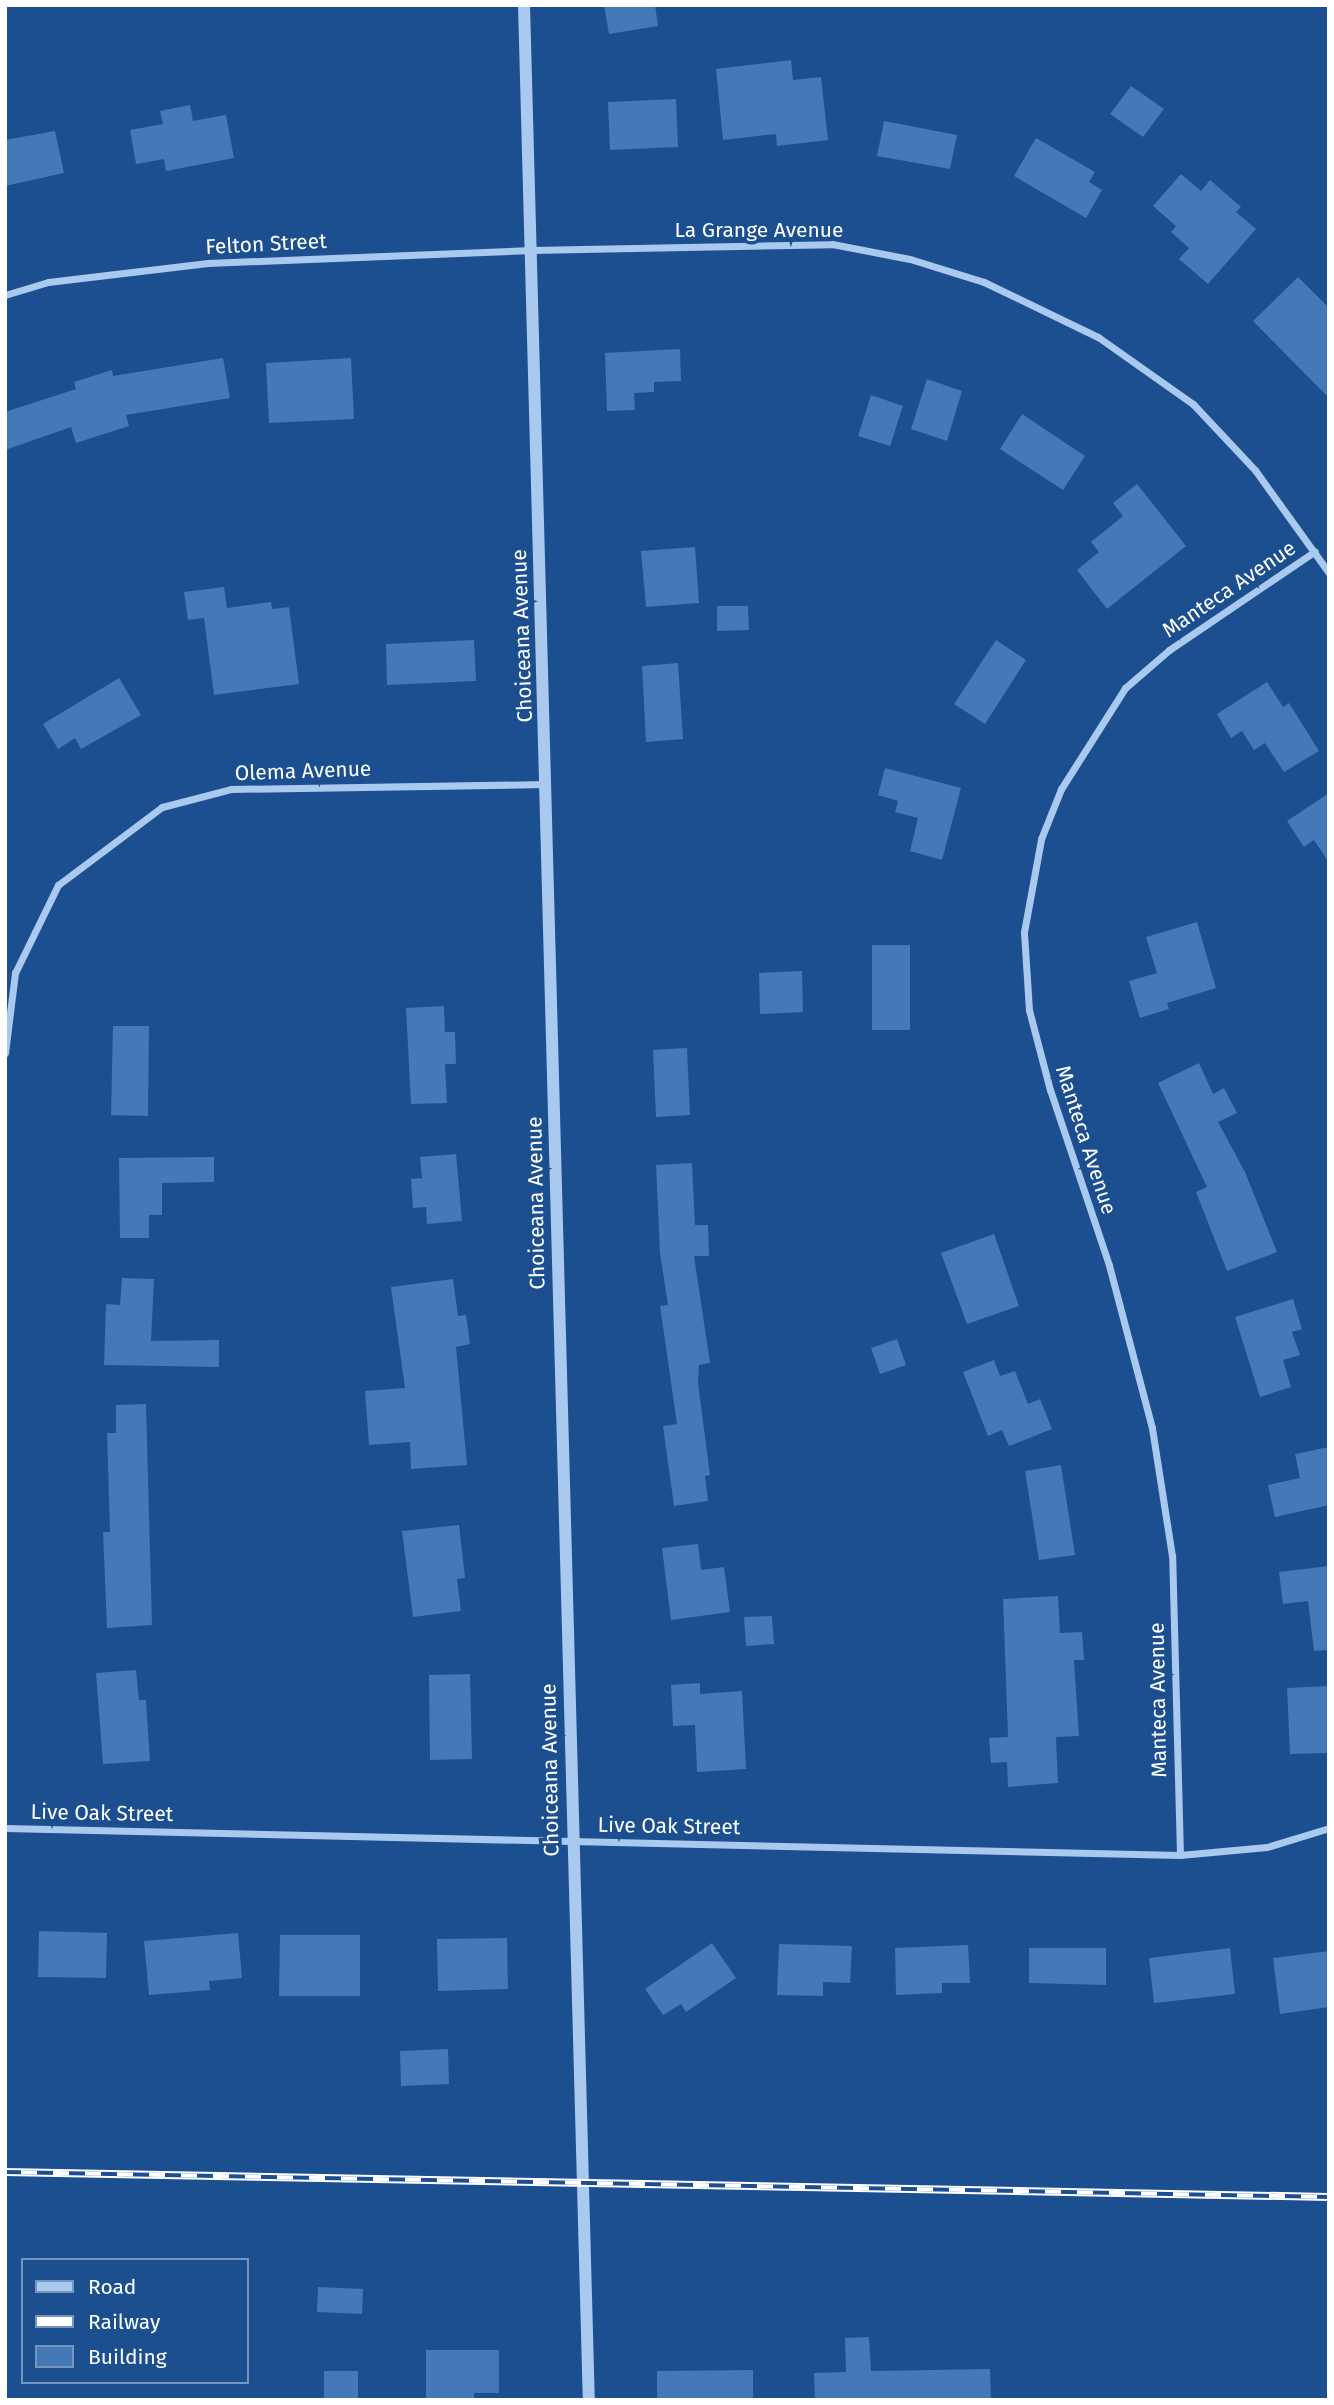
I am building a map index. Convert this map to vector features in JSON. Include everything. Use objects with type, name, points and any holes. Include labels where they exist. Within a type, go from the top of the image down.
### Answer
[{"type":"street","name":"Choiceana Avenue","points":[[523,5],[570,1842],[589,2400]]},
{"type":"street","name":"La Grange Avenue","points":[[531,250],[832,244],[910,259],[984,282],[1098,337],[1194,404],[1255,470],[1329,573]]},
{"type":"street","name":"Felton Street","points":[[5,295],[48,282],[208,263],[531,250]]},
{"type":"street","name":"Manteca Avenue","points":[[1180,1855],[1172,1556],[1152,1428],[1109,1265],[1050,1090],[1029,1010],[1024,932],[1041,839],[1061,789],[1086,742],[1125,688],[1169,650],[1315,551]]},
{"type":"street","name":"Olema Avenue","points":[[5,1053],[15,973],[58,885],[162,807],[231,789],[545,784]]},
{"type":"street","name":"Live Oak Street","points":[[5,1828],[1180,1855],[1267,1847],[1329,1828]]},
{"type":"building","points":[[604,5],[655,5],[658,26],[609,34]]},
{"type":"building","points":[[791,60],[793,80],[821,77],[828,140],[777,146],[776,134],[723,140],[716,69]]},
{"type":"building","points":[[1131,86],[1164,109],[1143,137],[1110,114]]},
{"type":"building","points":[[676,99],[678,147],[610,150],[608,102]]},
{"type":"building","points":[[190,105],[193,121],[226,115],[234,158],[166,171],[164,159],[136,164],[130,130],[163,124],[160,111]]},
{"type":"building","points":[[884,121],[957,135],[950,169],[877,156]]},
{"type":"building","points":[[55,131],[64,173],[5,186],[5,140]]},
{"type":"building","points":[[1036,138],[1095,172],[1089,182],[1102,190],[1086,218],[1014,176]]},
{"type":"building","points":[[1181,174],[1201,191],[1210,180],[1241,207],[1236,212],[1256,229],[1208,284],[1179,259],[1189,248],[1171,232],[1176,226],[1153,206]]},
{"type":"building","points":[[1298,277],[1329,308],[1329,398],[1253,321]]},
{"type":"building","points":[[680,349],[681,381],[654,382],[654,392],[634,393],[635,410],[607,411],[605,353]]},
{"type":"building","points":[[223,358],[230,398],[126,415],[129,426],[76,443],[71,427],[5,450],[5,412],[76,389],[74,382],[112,370],[113,376]]},
{"type":"building","points":[[351,358],[354,419],[269,423],[266,363]]},
{"type":"building","points":[[927,379],[962,391],[947,441],[911,429]]},
{"type":"building","points":[[871,395],[903,406],[890,446],[858,436]]},
{"type":"building","points":[[1022,414],[1085,456],[1063,490],[1000,449]]},
{"type":"building","points":[[1137,484],[1186,546],[1107,609],[1077,570],[1099,552],[1091,542],[1123,516],[1113,503]]},
{"type":"building","points":[[695,547],[699,603],[646,607],[641,551]]},
{"type":"building","points":[[224,587],[227,608],[271,602],[272,609],[289,607],[299,684],[214,695],[204,618],[188,620],[184,592]]},
{"type":"building","points":[[717,606],[748,606],[749,630],[717,631]]},
{"type":"building","points":[[474,640],[476,681],[387,685],[386,644]]},
{"type":"building","points":[[996,640],[1026,660],[985,724],[954,704]]},
{"type":"building","points":[[678,663],[683,739],[646,742],[642,666]]},
{"type":"building","points":[[119,678],[141,715],[81,749],[75,738],[58,749],[43,724]]},
{"type":"building","points":[[1267,682],[1283,707],[1289,703],[1319,751],[1284,772],[1265,743],[1254,750],[1242,731],[1231,738],[1217,714]]},
{"type":"building","points":[[885,768],[961,788],[942,860],[910,851],[918,818],[895,812],[898,801],[878,795]]},
{"type":"building","points":[[1329,793],[1329,863],[1314,840],[1304,847],[1287,821]]},
{"type":"building","points":[[1197,922],[1216,988],[1167,1003],[1169,1009],[1140,1018],[1129,981],[1157,973],[1146,937]]},
{"type":"building","points":[[872,945],[910,945],[910,1030],[872,1030]]},
{"type":"building","points":[[802,971],[803,1012],[760,1014],[759,973]]},
{"type":"building","points":[[444,1006],[445,1032],[455,1032],[456,1064],[445,1064],[447,1103],[411,1104],[406,1008]]},
{"type":"building","points":[[113,1026],[149,1026],[148,1116],[111,1115]]},
{"type":"building","points":[[687,1048],[690,1115],[656,1117],[653,1050]]},
{"type":"building","points":[[1199,1063],[1213,1094],[1224,1088],[1237,1113],[1218,1122],[1245,1172],[1277,1252],[1227,1271],[1196,1192],[1207,1187],[1158,1083]]},
{"type":"building","points":[[456,1154],[462,1221],[427,1224],[426,1207],[413,1208],[411,1179],[422,1178],[420,1157]]},
{"type":"building","points":[[214,1157],[214,1182],[162,1183],[162,1215],[149,1215],[149,1238],[120,1238],[119,1158]]},
{"type":"building","points":[[692,1163],[695,1225],[708,1225],[709,1256],[694,1256],[710,1363],[699,1365],[698,1383],[710,1475],[705,1476],[708,1501],[674,1506],[663,1426],[677,1424],[660,1306],[668,1305],[660,1253],[656,1165]]},
{"type":"building","points":[[994,1234],[1019,1306],[967,1324],[941,1253]]},
{"type":"building","points":[[122,1278],[154,1279],[151,1341],[219,1340],[219,1367],[104,1365],[106,1304],[120,1305]]},
{"type":"building","points":[[453,1279],[458,1316],[466,1315],[470,1344],[456,1347],[467,1465],[411,1469],[410,1442],[369,1445],[365,1391],[405,1388],[391,1287]]},
{"type":"building","points":[[1293,1299],[1302,1329],[1292,1332],[1300,1355],[1283,1360],[1291,1387],[1260,1397],[1235,1317]]},
{"type":"building","points":[[897,1339],[906,1365],[880,1374],[871,1348]]},
{"type":"building","points":[[994,1360],[1000,1376],[1015,1371],[1028,1404],[1040,1399],[1052,1429],[1009,1446],[1002,1430],[988,1436],[963,1372]]},
{"type":"building","points":[[146,1404],[152,1625],[107,1628],[103,1532],[110,1532],[107,1433],[116,1433],[116,1405]]},
{"type":"building","points":[[1329,1447],[1329,1505],[1275,1517],[1268,1485],[1300,1478],[1295,1454]]},
{"type":"building","points":[[1061,1465],[1075,1555],[1039,1560],[1025,1471]]},
{"type":"building","points":[[459,1525],[465,1578],[457,1579],[461,1611],[413,1617],[402,1531]]},
{"type":"building","points":[[698,1544],[701,1570],[724,1567],[730,1612],[671,1620],[662,1548]]},
{"type":"building","points":[[1329,1566],[1329,1650],[1314,1651],[1308,1601],[1283,1604],[1279,1572]]},
{"type":"building","points":[[1058,1596],[1060,1633],[1082,1632],[1084,1660],[1074,1660],[1079,1736],[1056,1737],[1058,1783],[1008,1787],[1007,1762],[991,1763],[989,1738],[1008,1737],[1003,1599]]},
{"type":"building","points":[[772,1616],[774,1644],[746,1646],[744,1617]]},
{"type":"building","points":[[136,1670],[139,1700],[146,1700],[150,1761],[103,1764],[96,1673]]},
{"type":"building","points":[[470,1674],[472,1759],[430,1760],[429,1675]]},
{"type":"building","points":[[700,1683],[700,1694],[742,1691],[746,1769],[697,1772],[695,1725],[673,1726],[671,1685]]},
{"type":"building","points":[[1329,1686],[1329,1753],[1290,1754],[1287,1688]]},
{"type":"building","points":[[39,1931],[107,1933],[106,1978],[38,1977]]},
{"type":"building","points":[[238,1933],[242,1978],[209,1981],[210,1990],[149,1995],[144,1941]]},
{"type":"building","points":[[280,1935],[360,1935],[360,1996],[279,1996]]},
{"type":"building","points":[[507,1938],[508,1989],[438,1991],[437,1939]]},
{"type":"building","points":[[712,1943],[736,1978],[686,2012],[681,2004],[663,2015],[645,1989]]},
{"type":"building","points":[[779,1944],[852,1946],[850,1983],[823,1982],[823,1996],[777,1995]]},
{"type":"building","points":[[968,1945],[970,1983],[942,1983],[942,1993],[896,1995],[895,1948]]},
{"type":"building","points":[[1029,1948],[1106,1948],[1106,1985],[1029,1983]]},
{"type":"building","points":[[1230,1948],[1235,1994],[1154,2003],[1149,1958]]},
{"type":"building","points":[[1329,1951],[1329,2007],[1280,2014],[1273,1958]]},
{"type":"building","points":[[448,2049],[449,2084],[401,2086],[400,2051]]},
{"type":"building","points":[[318,2287],[363,2289],[362,2314],[317,2312]]},
{"type":"building","points":[[869,2337],[871,2371],[990,2369],[991,2400],[815,2400],[814,2373],[846,2372],[845,2338]]},
{"type":"building","points":[[426,2350],[499,2350],[499,2393],[474,2393],[474,2399],[426,2400]]},
{"type":"building","points":[[753,2370],[753,2400],[657,2400],[657,2371]]},
{"type":"building","points":[[324,2371],[358,2371],[358,2400],[324,2400]]},
{"type":"railway","points":[[5,2172],[1329,2197]]}]
